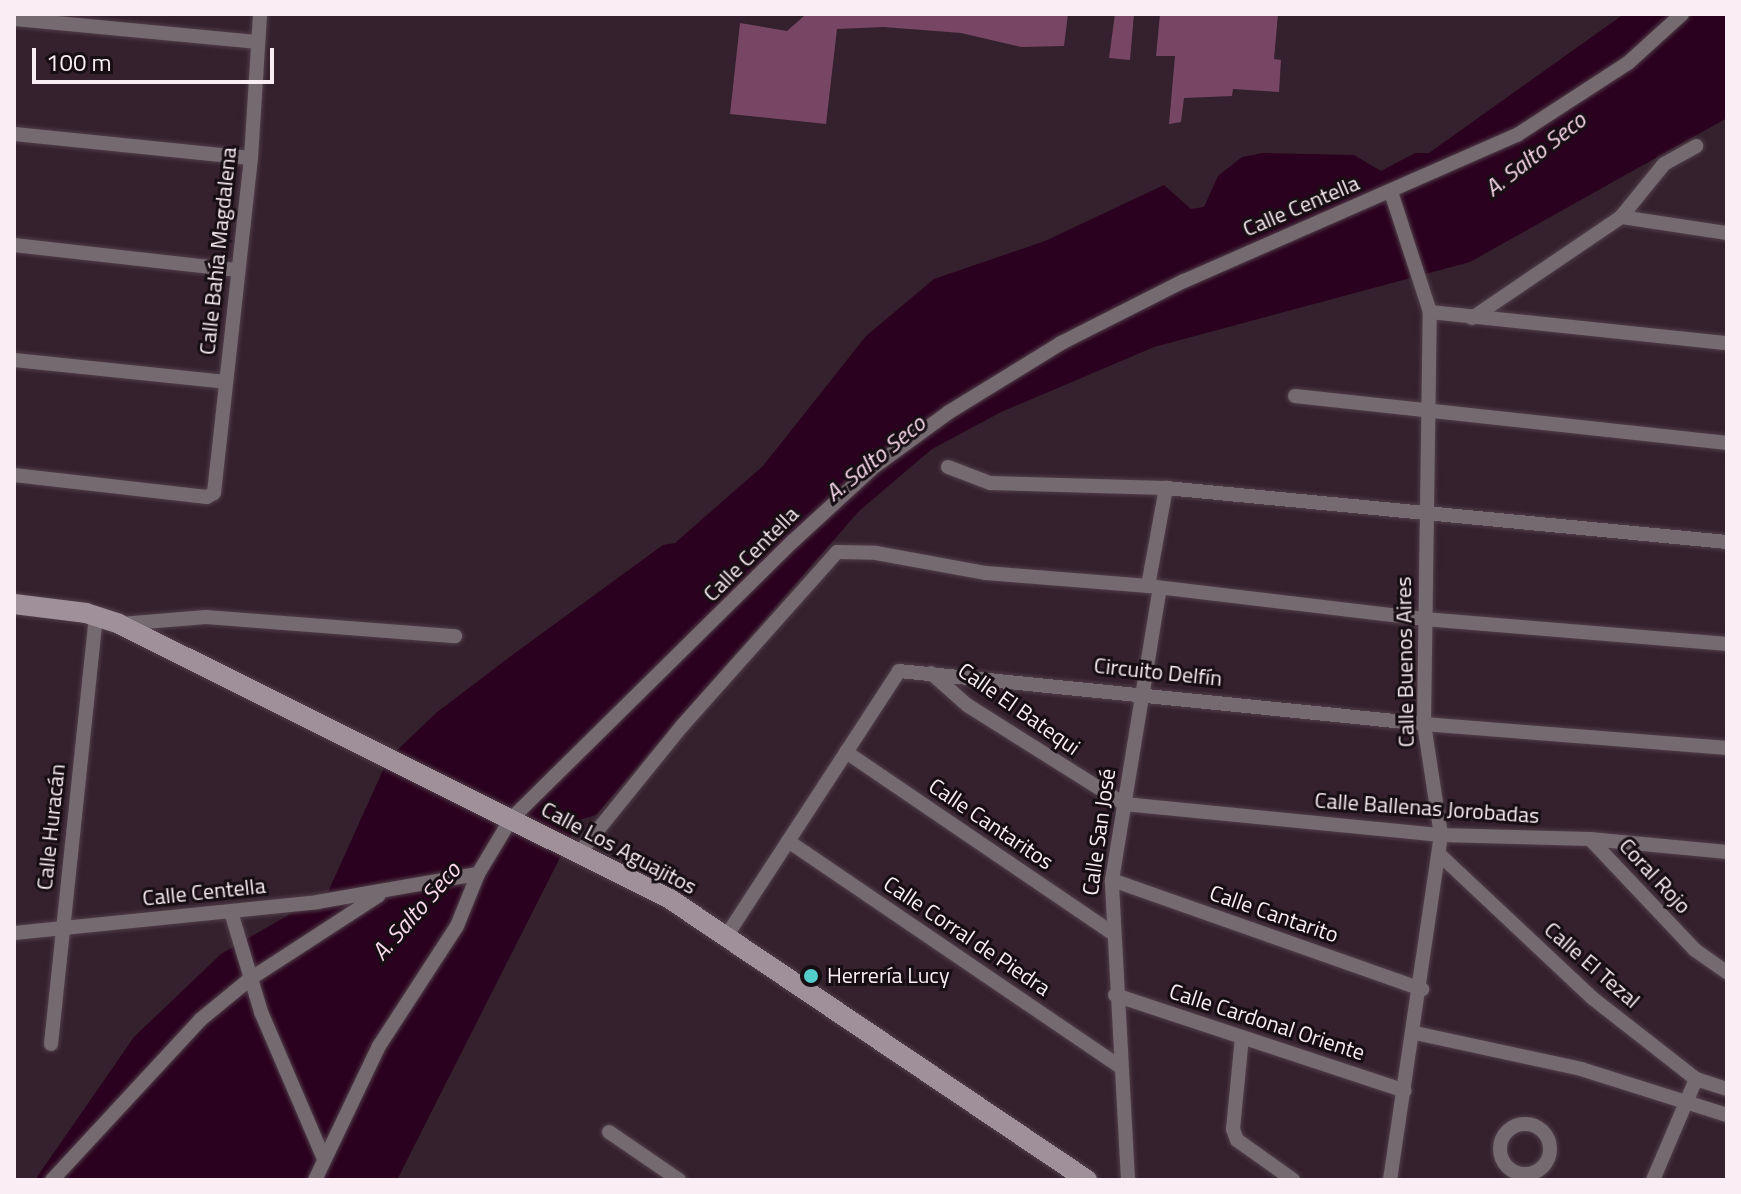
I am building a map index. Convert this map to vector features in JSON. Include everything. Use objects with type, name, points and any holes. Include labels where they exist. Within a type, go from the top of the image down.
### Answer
[{"type":"street","name":"Calle Bahía Magdalena","points":[[14,475],[207,497],[214,493],[251,158],[260,14]]},
{"type":"street","name":"Calle Centella","points":[[14,933],[231,912],[385,891],[478,874],[511,819],[792,542],[875,466],[949,412],[1061,343],[1184,281],[1517,135],[1628,63],[1682,14]]},
{"type":"street","points":[[14,19],[257,42]]},
{"type":"street","points":[[14,134],[251,158]]},
{"type":"street","points":[[1472,318],[1621,217],[1664,164],[1696,146]]},
{"type":"street","name":"Calle Buenos Aires","points":[[1390,1180],[1422,989],[1441,835],[1424,724],[1430,312],[1391,192]]},
{"type":"street","points":[[1621,217],[1727,233]]},
{"type":"street","points":[[14,245],[238,270]]},
{"type":"street","points":[[1430,312],[1727,343]]},
{"type":"street","points":[[14,360],[226,382]]},
{"type":"street","points":[[1295,396],[1429,408],[1602,433],[1727,443]]},
{"type":"street","points":[[948,467],[990,483],[1166,488],[1425,510],[1727,542]]},
{"type":"street","name":"Calle San José","points":[[1128,1180],[1111,932],[1112,880],[1143,692],[1166,488]]},
{"type":"street","points":[[580,852],[682,726],[837,552],[876,553],[986,573],[1154,587],[1425,619],[1727,644]]},
{"type":"street","name":"Calle Los Aguajitos","points":[[14,604],[96,615],[119,624],[580,852],[727,935],[1087,1180]]},
{"type":"street","name":"Calle Huracán","points":[[51,1044],[96,615]]},
{"type":"street","points":[[119,624],[206,617],[455,636]]},
{"type":"street","name":"Circuito Delfín","points":[[727,935],[893,675],[931,673],[1143,692],[1424,724],[1727,748]]},
{"type":"street","name":"Calle El Batequi","points":[[931,673],[967,705],[1124,804]]},
{"type":"street","name":"Calle Cantaritos","points":[[846,752],[1111,932]]},
{"type":"street","name":"Calle Ballenas Jorobadas","points":[[1124,804],[1441,835],[1590,839],[1727,852]]},
{"type":"street","name":"Coral Rojo","points":[[1590,839],[1695,950],[1727,972]]},
{"type":"street","name":"Calle Corral de Piedra","points":[[788,841],[1120,1067]]},
{"type":"street","name":"Calle El Tezal","points":[[1440,855],[1591,997],[1696,1079],[1727,1089]]},
{"type":"street","points":[[315,1180],[379,1046],[457,926],[478,874]]},
{"type":"street","name":"Calle Cantarito","points":[[1112,880],[1422,989]]},
{"type":"street","points":[[52,1180],[157,1062],[250,979],[385,891]]},
{"type":"street","points":[[231,912],[250,979],[324,1159]]},
{"type":"street","name":"Calle Cardonal Oriente","points":[[1115,995],[1405,1091]]},
{"type":"street","points":[[1415,1033],[1581,1069],[1727,1115]]},
{"type":"street","points":[[1242,1037],[1233,1129],[1237,1140],[1293,1180]]},
{"type":"street","points":[[1653,1180],[1696,1079]]},
{"type":"street","points":[[609,1132],[679,1180]]},
{"type":"water","name":"A. Salto Seco","points":[[1624,14],[1727,14],[1727,118],[1470,262],[1154,347],[1001,412],[932,449],[859,511],[596,815],[579,820],[397,1180],[35,1180],[134,1037],[221,954],[328,892],[388,759],[436,713],[663,545],[675,543],[763,466],[866,336],[934,279],[1045,241],[1164,185],[1191,209],[1204,207],[1218,176],[1242,157],[1263,153],[1354,155],[1381,171],[1415,153],[1429,153]]},
{"type":"building","points":[[1068,14],[1064,46],[1021,47],[961,33],[884,27],[837,29],[826,124],[730,114],[740,23],[787,31],[804,16]]},
{"type":"building","points":[[1115,14],[1134,14],[1130,60],[1109,58]]},
{"type":"building","points":[[1160,14],[1278,14],[1274,59],[1281,60],[1279,92],[1233,89],[1232,96],[1184,98],[1181,122],[1169,124],[1175,56],[1156,56]]},
{"type":"place","name":"Herrería Lucy","points":[[811,976]]}]
